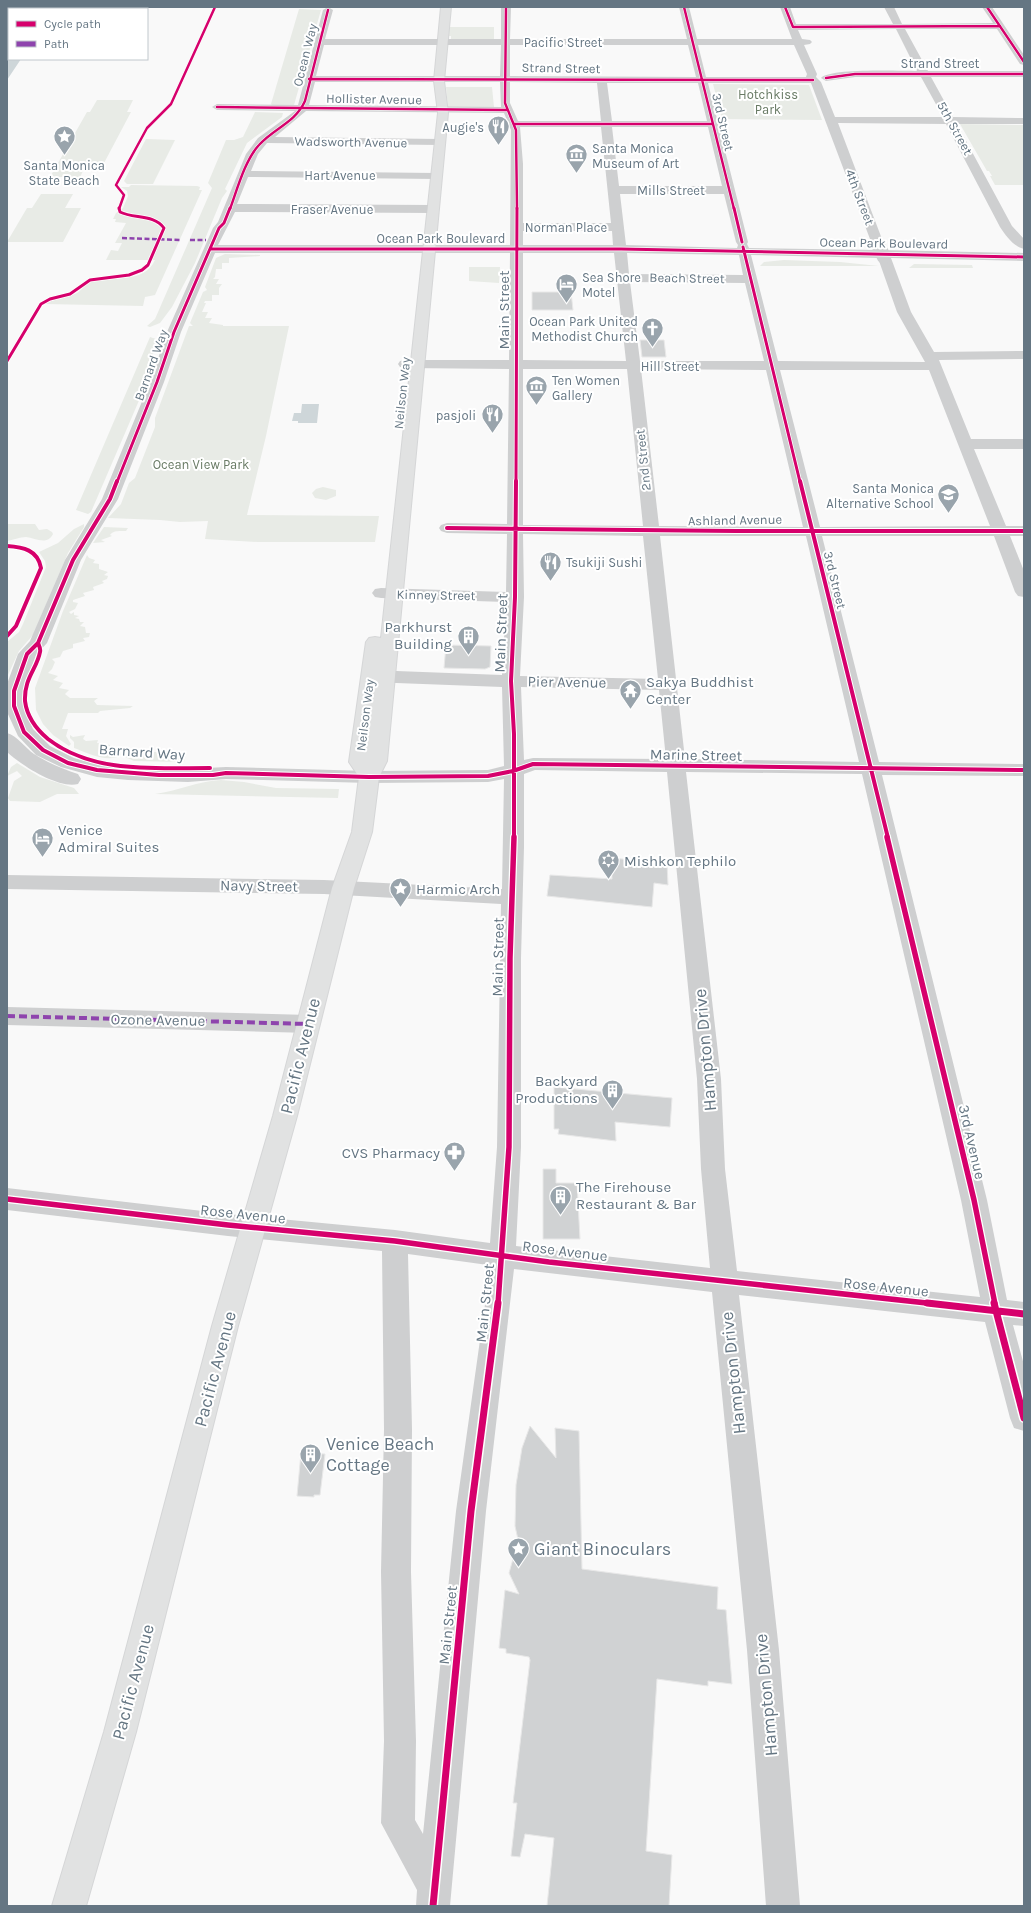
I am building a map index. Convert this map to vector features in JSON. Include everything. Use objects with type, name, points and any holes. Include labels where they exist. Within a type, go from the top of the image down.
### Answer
[{"type":"main road","name":"Neilson Way","points":[[362,832],[369,777],[377,761],[378,676],[434,142],[439,111],[436,79],[439,42],[438,7]]},
{"type":"main road","name":"Neilson Way","points":[[439,42],[446,7]]},
{"type":"main road","name":"Pacific Avenue","points":[[68,1906],[120,1732],[225,1326],[254,1228],[309,1024],[343,888],[362,832]]},
{"type":"street","name":"Main Street","points":[[434,1896],[471,1511],[500,1290],[509,1147],[511,897],[514,847],[511,681],[515,597],[516,138],[514,124],[507,110],[505,101],[506,7]]},
{"type":"street","name":"3rd Street","points":[[684,7],[894,872]]},
{"type":"street","name":"4th Street","points":[[785,7],[793,27],[803,42],[837,120],[890,254],[904,312],[932,361]]},
{"type":"street","name":"4th Street","points":[[794,7],[803,27],[803,42]]},
{"type":"street","name":"5th Street","points":[[889,7],[949,121],[972,158],[1006,227],[1014,237],[1024,245]]},
{"type":"street","points":[[987,7],[1024,62]]},
{"type":"street","name":"Ocean Way","points":[[300,109],[305,101],[309,79],[330,8]]},
{"type":"street","points":[[793,27],[898,26],[1002,29],[1019,33]]},
{"type":"street","name":"Pacific Street","points":[[319,42],[803,42]]},
{"type":"street","name":"Strand Street","points":[[309,79],[505,78],[702,80],[819,78],[855,74],[1024,74]]},
{"type":"street","name":"2nd Street","points":[[602,79],[614,190],[616,227],[624,278],[634,366],[650,530],[677,767],[683,840]]},
{"type":"street","name":"Hollister Avenue","points":[[217,107],[439,111],[507,110]]},
{"type":"street","name":"Barnard Way","points":[[300,109],[300,112],[262,140],[252,154],[231,208],[224,223],[219,228],[174,332],[157,382],[110,499],[73,560],[14,689],[14,705],[17,718],[25,732],[47,752],[71,763],[111,772],[369,777]]},
{"type":"street","name":"Barnard Way","points":[[219,228],[216,222],[217,219],[249,149],[263,134],[300,109]]},
{"type":"street","name":"4th Street","points":[[837,120],[863,171]]},
{"type":"street","points":[[837,120],[1024,121]]},
{"type":"street","points":[[514,124],[712,124]]},
{"type":"street","name":"Wadsworth Avenue","points":[[262,140],[434,142]]},
{"type":"street","name":"Hart Avenue","points":[[244,174],[431,176]]},
{"type":"street","name":"Mills Street","points":[[614,190],[728,190]]},
{"type":"street","name":"Fraser Avenue","points":[[231,208],[428,209]]},
{"type":"street","name":"Norman Place","points":[[516,226],[616,227]]},
{"type":"street","name":"Ocean Park Boulevard","points":[[211,247],[620,248],[680,246],[745,257],[1024,253]]},
{"type":"street","name":"Ocean Park Boulevard","points":[[620,248],[745,257],[1024,258]]},
{"type":"street","name":"Ocean Park Boulevard","points":[[745,257],[753,261],[769,258],[890,254],[994,248],[1024,253]]},
{"type":"street","name":"Ocean Park Boulevard","points":[[745,257],[890,254],[999,262],[1024,258]]},
{"type":"street","name":"Beach Street","points":[[624,278],[745,257]]},
{"type":"street","name":"4th Street","points":[[919,313],[932,361],[1024,592]]},
{"type":"street","name":"Hill Street","points":[[411,365],[772,366],[932,361],[1024,355]]},
{"type":"street","points":[[965,444],[1024,444]]},
{"type":"street","name":"Ashland Avenue","points":[[447,528],[650,530],[682,532],[811,530],[1024,531]]},
{"type":"street","name":"Kinney Street","points":[[387,594],[515,597]]},
{"type":"street","name":"Barnard Way","points":[[7,683],[18,661],[32,648]]},
{"type":"street","name":"Pier Avenue","points":[[378,676],[511,681],[667,684]]},
{"type":"street","name":"Barnard Way","points":[[7,739],[14,758],[30,761],[61,776],[77,781],[110,786],[158,787],[219,774]]},
{"type":"street","name":"Marine Street","points":[[369,777],[488,776],[513,771],[533,764],[677,767],[1024,770]]},
{"type":"street","name":"Hampton Drive","points":[[683,840],[709,1079],[713,1169],[762,1650],[783,1906]]},
{"type":"street","name":"3rd Avenue","points":[[894,872],[974,1200],[996,1311],[1024,1418]]},
{"type":"street","name":"Navy Street","points":[[7,882],[343,888],[511,897]]},
{"type":"street","name":"Ozone Avenue","points":[[7,1016],[309,1024]]},
{"type":"street","name":"Rose Avenue","points":[[7,1199],[254,1228],[395,1241],[549,1262],[1024,1314]]},
{"type":"street","name":"Main Street","points":[[395,1241],[398,1429],[396,1572],[400,1741],[398,1823],[434,1896]]},
{"type":"green space","points":[[299,9],[321,10],[294,105],[272,105],[271,104]]},
{"type":"green space","points":[[449,27],[494,27],[494,39],[451,39],[451,36],[447,36]]},
{"type":"green space","name":"Hotchkiss Park","points":[[713,84],[809,85],[822,120],[722,119]]},
{"type":"green space","points":[[446,87],[492,87],[494,107],[448,107]]},
{"type":"green space","points":[[97,100],[133,100],[127,112],[131,112],[103,165],[86,165],[80,177],[50,177],[87,112],[90,112]]},
{"type":"green space","points":[[255,112],[283,113],[282,117],[247,143],[225,189],[227,191],[222,198],[195,263],[172,307],[160,323],[150,327],[147,326],[155,319],[212,188],[208,183],[226,140],[234,140],[243,137]]},
{"type":"green space","points":[[960,124],[1024,125],[1024,185],[995,185],[990,176],[992,176],[989,171],[987,171]]},
{"type":"green space","points":[[146,139],[175,140],[153,184],[127,184],[124,181]]},
{"type":"green space","points":[[131,185],[197,186],[200,187],[199,190],[202,190],[155,295],[145,297],[143,306],[45,304],[77,293],[91,282],[135,276],[150,268],[155,260],[106,260],[111,250],[118,251],[122,243],[115,243],[126,223],[115,222],[116,219],[113,219],[116,213],[123,208],[128,196],[127,191],[121,187],[129,187]]},
{"type":"green space","points":[[41,194],[73,194],[65,208],[81,208],[63,242],[7,242],[27,208],[32,208]]},
{"type":"green space","name":"Ocean View Park","points":[[225,254],[260,256],[229,258],[229,263],[222,263],[222,269],[216,269],[215,277],[213,279],[219,279],[216,284],[222,284],[219,288],[219,295],[212,295],[212,301],[205,301],[204,303],[206,303],[202,312],[208,312],[205,318],[212,318],[209,323],[223,326],[289,326],[266,436],[247,515],[379,516],[375,542],[258,542],[205,539],[208,521],[180,522],[108,518],[121,504],[129,483],[135,478],[155,427],[155,418],[189,326],[193,326],[190,323],[203,292],[207,290],[205,287],[216,258]]},
{"type":"green space","points":[[784,260],[840,262],[879,266],[760,266],[764,262]]},
{"type":"green space","points":[[914,264],[972,265],[973,268],[909,268]]},
{"type":"green space","points":[[469,267],[500,267],[499,283],[469,281]]},
{"type":"green space","points":[[150,337],[159,340],[145,373],[147,382],[91,512],[88,514],[76,510]]},
{"type":"green space","points":[[323,487],[336,490],[336,496],[326,500],[315,498],[312,493],[316,489]]},
{"type":"green space","points":[[7,524],[35,524],[39,530],[47,529],[53,534],[48,540],[21,537],[7,541]]},
{"type":"green space","points":[[84,524],[84,527],[68,553],[33,635],[19,651],[7,677],[7,642],[19,632],[46,567],[45,561],[39,552],[58,543],[74,529]]},
{"type":"green space","points":[[104,527],[128,528],[126,531],[113,532],[110,535],[112,536],[101,540],[105,542],[93,543]]},
{"type":"green space","points":[[87,555],[89,558],[95,560],[93,563],[99,564],[99,569],[108,572],[104,575],[108,576],[107,579],[102,581],[104,583],[93,587],[94,590],[83,593],[85,596],[73,600],[73,602],[78,603],[75,609],[69,612],[71,614],[74,612],[74,615],[79,616],[75,618],[79,619],[80,622],[84,622],[80,626],[85,627],[86,633],[90,633],[89,637],[83,638],[85,641],[73,644],[73,648],[63,651],[60,657],[52,659],[55,662],[52,669],[48,673],[58,676],[53,680],[63,683],[59,688],[69,690],[65,694],[70,698],[98,698],[94,701],[97,705],[133,706],[130,708],[100,711],[98,713],[68,713],[62,729],[68,729],[66,736],[71,744],[69,746],[53,735],[43,724],[36,710],[35,688],[63,611]]},
{"type":"green space","points":[[70,735],[73,737],[85,735],[83,739],[86,741],[98,740],[97,743],[110,745],[109,748],[121,749],[121,755],[105,758],[74,748],[74,742],[70,738]]},
{"type":"green space","points":[[127,748],[129,748],[128,753],[130,754],[155,752],[183,754],[187,752],[184,762],[134,761],[125,757]]},
{"type":"green space","points":[[17,763],[40,777],[74,788],[79,794],[57,794],[40,802],[10,801],[8,798],[14,781],[22,776],[17,771],[7,776],[11,767]]},
{"type":"green space","points":[[221,780],[244,782],[276,788],[339,789],[338,798],[155,794],[204,782]]},
{"type":"shaded area","points":[[7,7],[56,7],[8,8],[8,60],[20,60],[7,80]]},
{"type":"shaded area","points":[[302,404],[319,404],[317,423],[298,423],[298,421],[292,421],[294,413],[301,413]]},
{"type":"building","name":"Sea Shore Motel","points":[[532,292],[571,292],[573,310],[532,310]]},
{"type":"building","name":"Ocean Park United Methodist Church","points":[[640,340],[664,340],[666,357],[642,357]]},
{"type":"building","name":"Parkhurst Building","points":[[446,645],[491,646],[490,667],[485,669],[444,668]]},
{"type":"building","name":"Mishkon Tephilo","points":[[611,858],[667,863],[668,885],[654,883],[652,907],[547,896],[550,875],[612,879]]},
{"type":"building","name":"Backyard Productions","points":[[554,1087],[672,1098],[670,1127],[615,1122],[616,1141],[558,1134],[559,1129],[554,1129]]},
{"type":"building","name":"The Firehouse Restaurant & Bar","points":[[543,1169],[556,1169],[556,1183],[577,1183],[580,1239],[543,1239]]},
{"type":"building","points":[[530,1426],[556,1458],[555,1428],[579,1431],[582,1569],[718,1587],[717,1609],[726,1610],[732,1684],[708,1681],[708,1686],[657,1679],[646,1851],[672,1855],[669,1906],[547,1906],[554,1838],[525,1834],[520,1857],[511,1856],[517,1803],[513,1803],[530,1660],[529,1657],[506,1653],[506,1649],[499,1648],[505,1590],[519,1594],[509,1573],[513,1559],[521,1553],[515,1526],[516,1485],[522,1448]]},
{"type":"building","name":"Venice Beach Cottage","points":[[301,1453],[325,1454],[320,1495],[314,1495],[314,1497],[297,1496]]},
{"type":"marked path","points":[[122,238],[180,240]]},
{"type":"marked path","points":[[190,240],[206,240]]},
{"type":"marked path","points":[[7,1016],[309,1024]]},
{"type":"cycle path","points":[[7,361],[37,308],[45,301],[70,294],[85,282],[90,280],[129,275],[142,270],[148,265],[164,228],[161,223],[156,220],[125,215],[120,212],[119,209],[124,195],[116,187],[116,185],[147,128],[171,104],[215,7]]},
{"type":"cycle path","points":[[433,1906],[471,1511],[500,1290],[509,1147],[510,958],[514,847],[514,734],[511,681],[515,597],[517,164],[516,130],[505,103],[506,7]]},
{"type":"cycle path","points":[[684,7],[742,242]]},
{"type":"cycle path","points":[[785,7],[793,27],[1000,26]]},
{"type":"cycle path","points":[[987,7],[1024,62]]},
{"type":"cycle path","points":[[328,10],[305,101],[300,112],[259,144],[252,154],[224,223],[219,228],[174,332],[157,382],[110,499],[73,560],[38,643],[27,654],[13,698],[14,706],[24,732],[43,750],[68,763],[97,770],[128,774],[213,775],[226,773],[369,777],[488,776],[513,771],[533,764],[1024,770]]},
{"type":"cycle path","points":[[826,78],[855,74],[1024,74]]},
{"type":"cycle path","points":[[309,79],[813,80]]},
{"type":"cycle path","points":[[217,107],[507,110]]},
{"type":"cycle path","points":[[514,124],[712,124]]},
{"type":"cycle path","points":[[743,247],[885,827],[974,1200],[996,1311],[1024,1418]]},
{"type":"cycle path","points":[[210,249],[621,249],[1024,257]]},
{"type":"cycle path","points":[[447,528],[880,532],[1024,531]]},
{"type":"cycle path","points":[[7,546],[30,550],[38,557],[41,568],[16,626],[7,636]]},
{"type":"cycle path","points":[[38,643],[40,652],[27,684],[25,695],[26,707],[33,723],[41,733],[58,747],[77,756],[121,766],[143,768],[210,768]]},
{"type":"cycle path","points":[[7,1199],[228,1225],[395,1241],[549,1262],[1024,1314]]},
{"type":"place","name":"Augie's","points":[[499,146]]},
{"type":"place","name":"Santa Monica State Beach","points":[[64,156]]},
{"type":"place","name":"Santa Monica Museum of Art","points":[[577,174]]},
{"type":"place","name":"Sea Shore Motel","points":[[566,304]]},
{"type":"place","name":"Ocean Park United Methodist Church","points":[[653,348]]},
{"type":"place","name":"Ten Women Gallery","points":[[537,406]]},
{"type":"place","name":"pasjoli","points":[[492,434]]},
{"type":"place","name":"Santa Monica Alternative School","points":[[949,514]]},
{"type":"place","name":"Tsukiji Sushi","points":[[550,582]]},
{"type":"place","name":"Parkhurst Building","points":[[468,656]]},
{"type":"place","name":"Sakya Buddhist Center","points":[[631,710]]},
{"type":"place","name":"Venice Admiral Suites","points":[[43,858]]},
{"type":"place","name":"Mishkon Tephilo","points":[[609,880]]},
{"type":"place","name":"Harmic Arch","points":[[400,908]]},
{"type":"place","name":"Backyard Productions","points":[[613,1110]]},
{"type":"place","name":"CVS Pharmacy","points":[[455,1172]]},
{"type":"place","name":"The Firehouse Restaurant & Bar","points":[[561,1216]]},
{"type":"place","name":"Venice Beach Cottage","points":[[310,1474]]},
{"type":"place","name":"Giant Binoculars","points":[[519,1568]]}]
